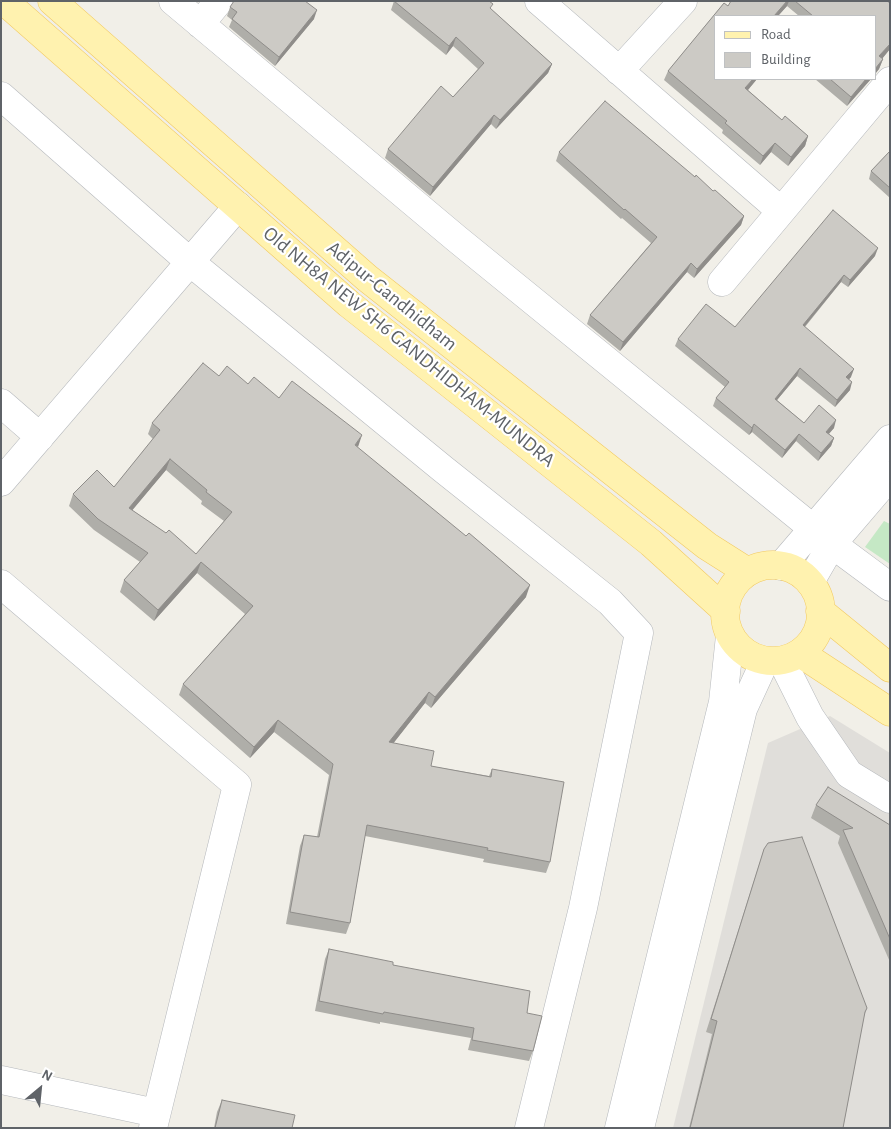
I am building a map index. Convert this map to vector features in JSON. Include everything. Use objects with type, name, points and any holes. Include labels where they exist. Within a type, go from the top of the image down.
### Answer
[{"type":"main road","name":"Old NH8A NEW SH6 GANDHIDHAM-MUNDRA","points":[[4,1],[349,304],[651,542],[728,624]]},
{"type":"main road","name":"Adipur-Gandhidham","points":[[52,1],[367,278],[706,546],[748,572]]},
{"type":"main road","points":[[782,658],[813,641],[820,625],[820,611],[810,582],[800,574],[781,566],[764,566],[748,572],[733,586],[726,601],[728,624],[745,653],[782,658],[890,712]]},
{"type":"main road","points":[[820,611],[890,668]]},
{"type":"street","points":[[173,1],[457,239],[823,536],[890,587]]},
{"type":"street","points":[[200,24],[219,1]]},
{"type":"street","points":[[539,1],[781,211]]},
{"type":"street","points":[[619,71],[683,1]]},
{"type":"street","points":[[722,282],[890,81]]},
{"type":"street","points":[[1,96],[190,262],[610,602],[639,633],[582,908],[529,1128]]},
{"type":"street","points":[[1,482],[238,206]]},
{"type":"street","points":[[1,403],[40,437]]},
{"type":"street","points":[[810,582],[823,536],[890,439]]},
{"type":"street","points":[[781,566],[823,536],[886,486]]},
{"type":"street","points":[[1,584],[237,785],[155,1120],[1,1080]]},
{"type":"street","points":[[619,1128],[723,702],[728,624]]},
{"type":"street","points":[[640,1128],[743,709],[782,658],[810,717],[849,774],[890,799]]},
{"type":"shaded area","points":[[830,716],[890,753],[890,1128],[673,1128],[768,743]]},
{"type":"green space","points":[[884,521],[890,524],[890,564],[865,547]]},
{"type":"building","points":[[234,1],[305,1],[317,10],[279,57],[232,19],[237,12],[230,7]]},
{"type":"building","points":[[394,1],[489,1],[493,4],[490,8],[552,64],[500,120],[494,115],[433,187],[388,149],[441,86],[453,97],[484,63],[456,37],[449,46]]},
{"type":"building","points":[[731,1],[787,1],[775,15],[714,15],[724,3],[728,6]]},
{"type":"building","points":[[795,1],[887,1],[890,3],[890,44],[879,56],[883,59],[876,68],[876,15],[812,15]]},
{"type":"building","points":[[714,15],[714,80],[752,80],[745,88],[782,120],[785,116],[808,136],[791,157],[775,143],[763,156],[725,123],[727,121],[668,71]]},
{"type":"building","points":[[831,80],[865,80],[851,97]]},
{"type":"building","points":[[605,101],[695,177],[696,175],[713,191],[715,190],[744,216],[697,269],[691,263],[623,342],[590,315],[657,237],[559,152]]},
{"type":"building","points":[[890,151],[890,188],[871,171]]},
{"type":"building","points":[[833,210],[878,248],[850,280],[844,275],[803,325],[854,369],[846,377],[852,382],[837,400],[800,368],[775,399],[804,423],[819,405],[836,420],[826,432],[834,438],[821,453],[799,434],[785,450],[754,424],[752,428],[716,398],[729,382],[678,339],[706,304],[735,327]]},
{"type":"building","points":[[203,363],[219,376],[227,366],[248,384],[254,377],[279,398],[292,381],[362,435],[355,445],[466,536],[469,533],[530,585],[435,697],[429,692],[389,742],[434,751],[431,766],[491,777],[492,769],[564,782],[550,862],[367,825],[350,923],[290,912],[304,835],[319,837],[333,764],[278,720],[254,747],[183,684],[253,606],[201,562],[158,610],[124,580],[148,553],[98,519],[73,494],[97,470],[114,487],[160,430],[152,423]],"holes":[[[170,459],[207,490],[206,492],[232,512],[196,554],[169,530],[166,533],[129,508]]]},
{"type":"building","points":[[828,787],[890,825],[890,939],[843,830],[853,828],[816,805]]},
{"type":"building","points":[[802,837],[867,1008],[843,1128],[690,1128],[717,1021],[711,1019],[764,849],[768,843]]},
{"type":"building","points":[[329,949],[393,962],[393,965],[530,991],[527,1013],[542,1016],[533,1051],[472,1040],[474,1028],[384,1012],[383,1014],[319,1001]]},
{"type":"building","points":[[222,1100],[295,1115],[292,1128],[215,1128]]}]
